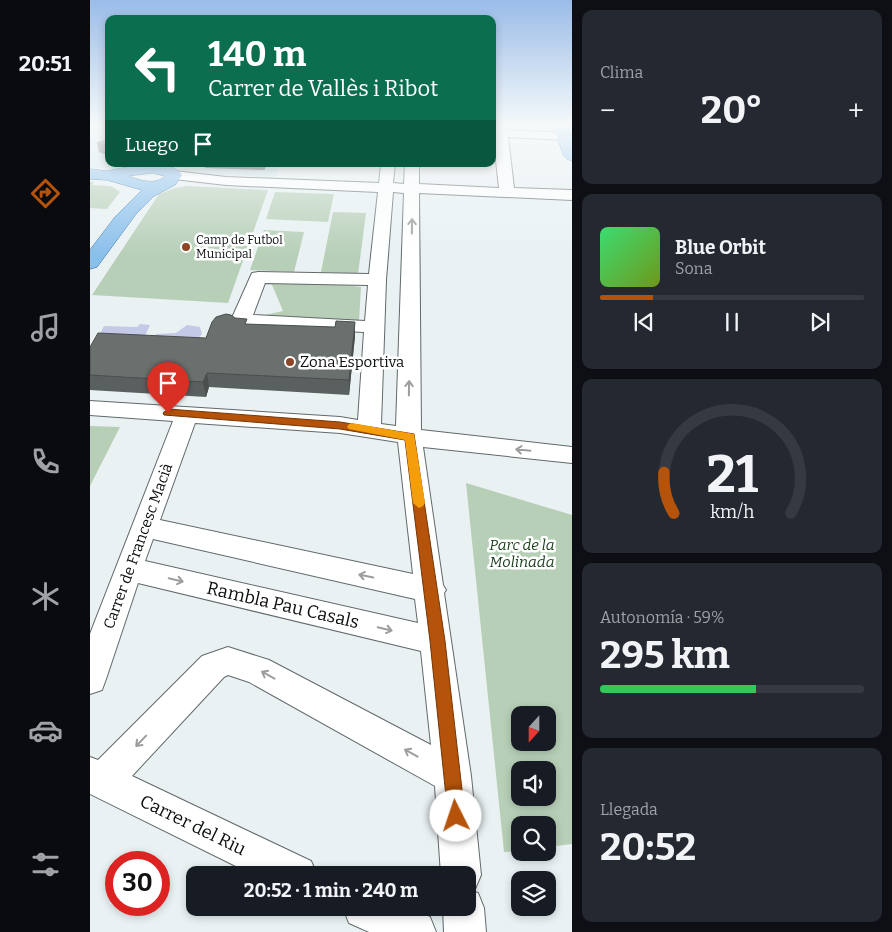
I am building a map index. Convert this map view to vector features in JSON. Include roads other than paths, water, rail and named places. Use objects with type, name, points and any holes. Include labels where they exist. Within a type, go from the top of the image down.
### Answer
[{"type":"main road","points":[[90,174],[154,174]]},
{"type":"main road","points":[[90,263],[142,196],[154,174]]},
{"type":"main road","points":[[120,222],[123,212],[136,191],[154,174]]},
{"type":"street","points":[[369,429],[377,280],[388,168]]},
{"type":"street","points":[[412,168],[408,425],[454,776],[460,866]]},
{"type":"street","points":[[503,168],[507,193]]},
{"type":"street","points":[[154,174],[202,180],[572,195]]},
{"type":"street","points":[[552,195],[572,199]]},
{"type":"street","points":[[245,321],[258,277],[377,280]]},
{"type":"street","points":[[245,321],[273,305]]},
{"type":"street","points":[[245,321],[375,327]]},
{"type":"street","points":[[90,408],[369,429],[410,437],[572,455]]},
{"type":"street","name":"Carrer de Francesc Macià","points":[[90,679],[128,569],[187,414]]},
{"type":"street","points":[[144,527],[430,590]]},
{"type":"street","name":"Rambla Pau Casals","points":[[128,569],[437,641]]},
{"type":"street","points":[[96,778],[213,666],[228,661],[258,670],[454,776]]},
{"type":"street","name":"Carrer del Riu","points":[[96,778],[278,866]]},
{"type":"street","points":[[381,916],[415,932]]},
{"type":"street","points":[[464,916],[465,932]]},
{"type":"water","points":[[140,324],[150,325],[141,344],[96,341],[104,326],[137,327]]},
{"type":"water","points":[[187,325],[200,327],[202,334],[197,340],[153,336],[176,333]]},
{"type":"place","name":"Camp de Futbol Municipal","points":[[186,247]]},
{"type":"place","name":"Zona Esportiva","points":[[290,362]]},
{"type":"park label","name":"Parc de la Molinada","points":[[522,554]]}]
